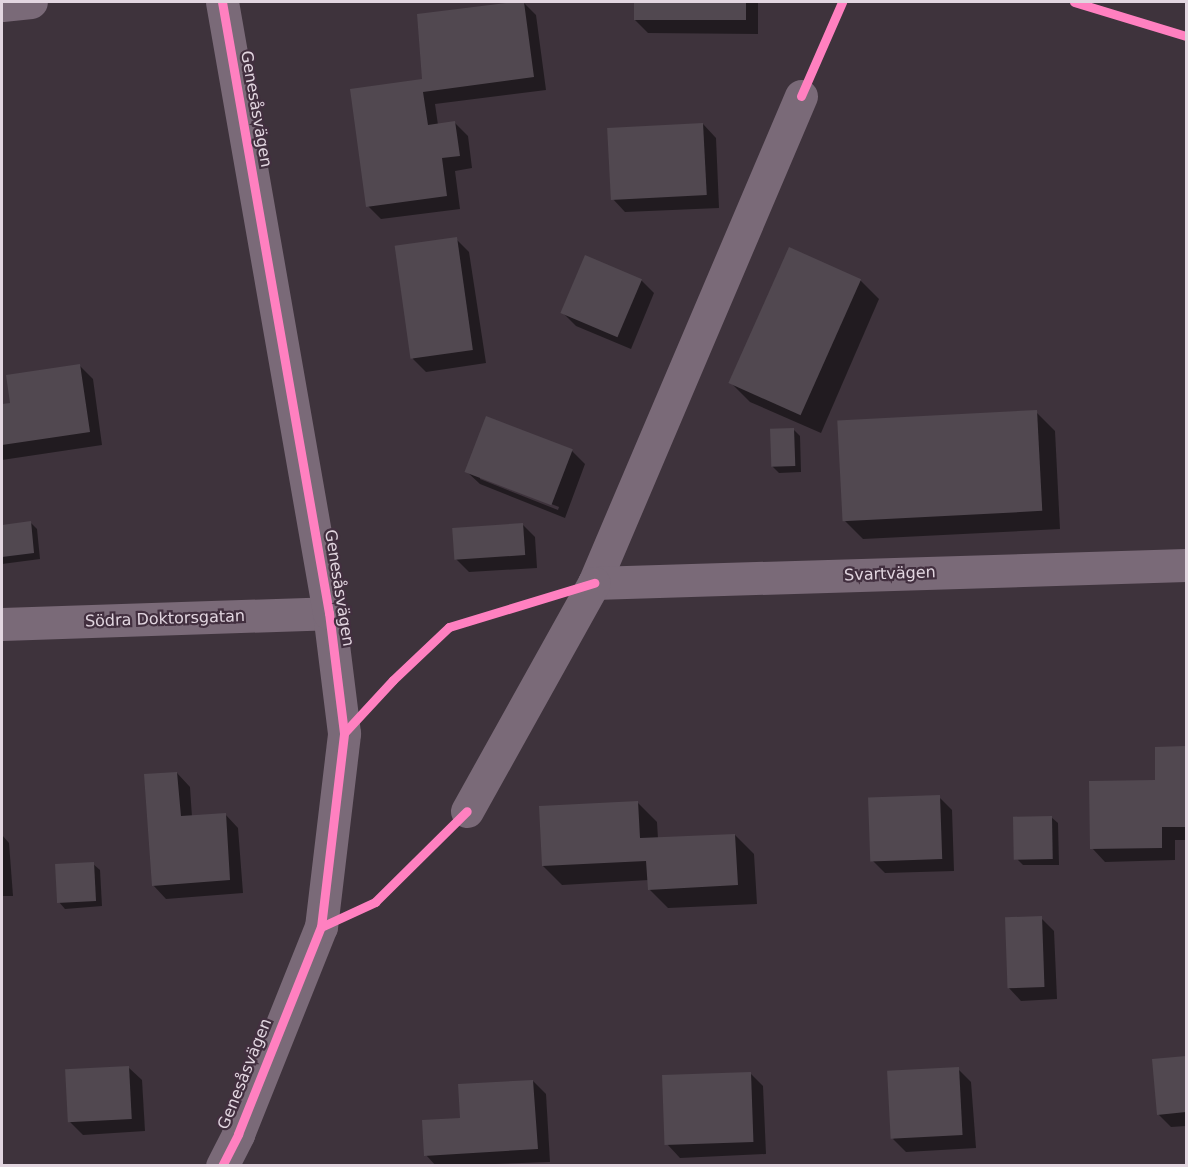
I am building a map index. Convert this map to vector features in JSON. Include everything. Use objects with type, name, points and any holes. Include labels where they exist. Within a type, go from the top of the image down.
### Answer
[{"type":"street","points":[[2,5],[31,2]]},
{"type":"street","name":"Genesåsvägen","points":[[222,2],[329,613],[344,733],[321,927],[238,1134],[222,1166]]},
{"type":"street","points":[[467,811],[594,583],[801,96]]},
{"type":"street","name":"Svartvägen","points":[[594,583],[1186,565]]},
{"type":"street","name":"Södra Doktorsgatan","points":[[2,624],[329,613]]},
{"type":"building","points":[[524,2],[534,77],[423,92],[428,125],[455,121],[460,156],[442,158],[447,196],[366,207],[350,89],[422,79],[417,14]]},
{"type":"building","points":[[634,2],[746,2],[746,20],[634,20]]},
{"type":"building","points":[[703,123],[707,195],[611,200],[607,128]]},
{"type":"building","points":[[457,237],[473,350],[410,359],[395,246]]},
{"type":"building","points":[[789,247],[861,279],[801,415],[728,383]]},
{"type":"building","points":[[585,255],[642,279],[617,337],[560,313]]},
{"type":"building","points":[[80,364],[90,432],[2,445],[2,404],[10,403],[6,375]]},
{"type":"building","points":[[1037,410],[1042,511],[843,521],[837,420]]},
{"type":"building","points":[[486,416],[573,449],[551,505],[464,472]]},
{"type":"building","points":[[794,428],[795,466],[771,467],[770,429]]},
{"type":"building","points":[[31,521],[34,553],[2,557],[2,525]]},
{"type":"building","points":[[523,523],[525,555],[454,560],[452,528]]},
{"type":"building","points":[[1186,746],[1186,827],[1162,827],[1162,848],[1090,849],[1089,781],[1155,780],[1155,747]]},
{"type":"building","points":[[177,772],[181,816],[226,813],[230,880],[152,886],[144,774]]},
{"type":"building","points":[[940,795],[942,859],[870,861],[868,798]]},
{"type":"building","points":[[638,801],[640,838],[735,834],[738,885],[648,890],[646,861],[542,866],[539,806]]},
{"type":"building","points":[[1052,816],[1053,859],[1014,860],[1013,817]]},
{"type":"building","points":[[94,862],[96,901],[57,903],[55,864]]},
{"type":"building","points":[[1042,916],[1044,987],[1008,988],[1005,917]]},
{"type":"building","points":[[1186,1056],[1186,1112],[1157,1115],[1152,1059]]},
{"type":"building","points":[[129,1066],[132,1119],[68,1122],[65,1069]]},
{"type":"building","points":[[959,1067],[963,1135],[891,1139],[887,1071]]},
{"type":"building","points":[[751,1072],[753,1142],[664,1145],[662,1075]]},
{"type":"building","points":[[533,1080],[538,1149],[424,1156],[422,1120],[460,1118],[458,1084]]},
{"type":"cycle path","points":[[222,2],[329,613],[344,733],[321,927],[238,1134],[222,1166]]},
{"type":"cycle path","points":[[801,96],[842,2]]},
{"type":"cycle path","points":[[1074,2],[1186,36]]},
{"type":"cycle path","points":[[344,733],[393,680],[449,627],[594,583]]},
{"type":"cycle path","points":[[321,927],[375,902],[467,811]]}]
